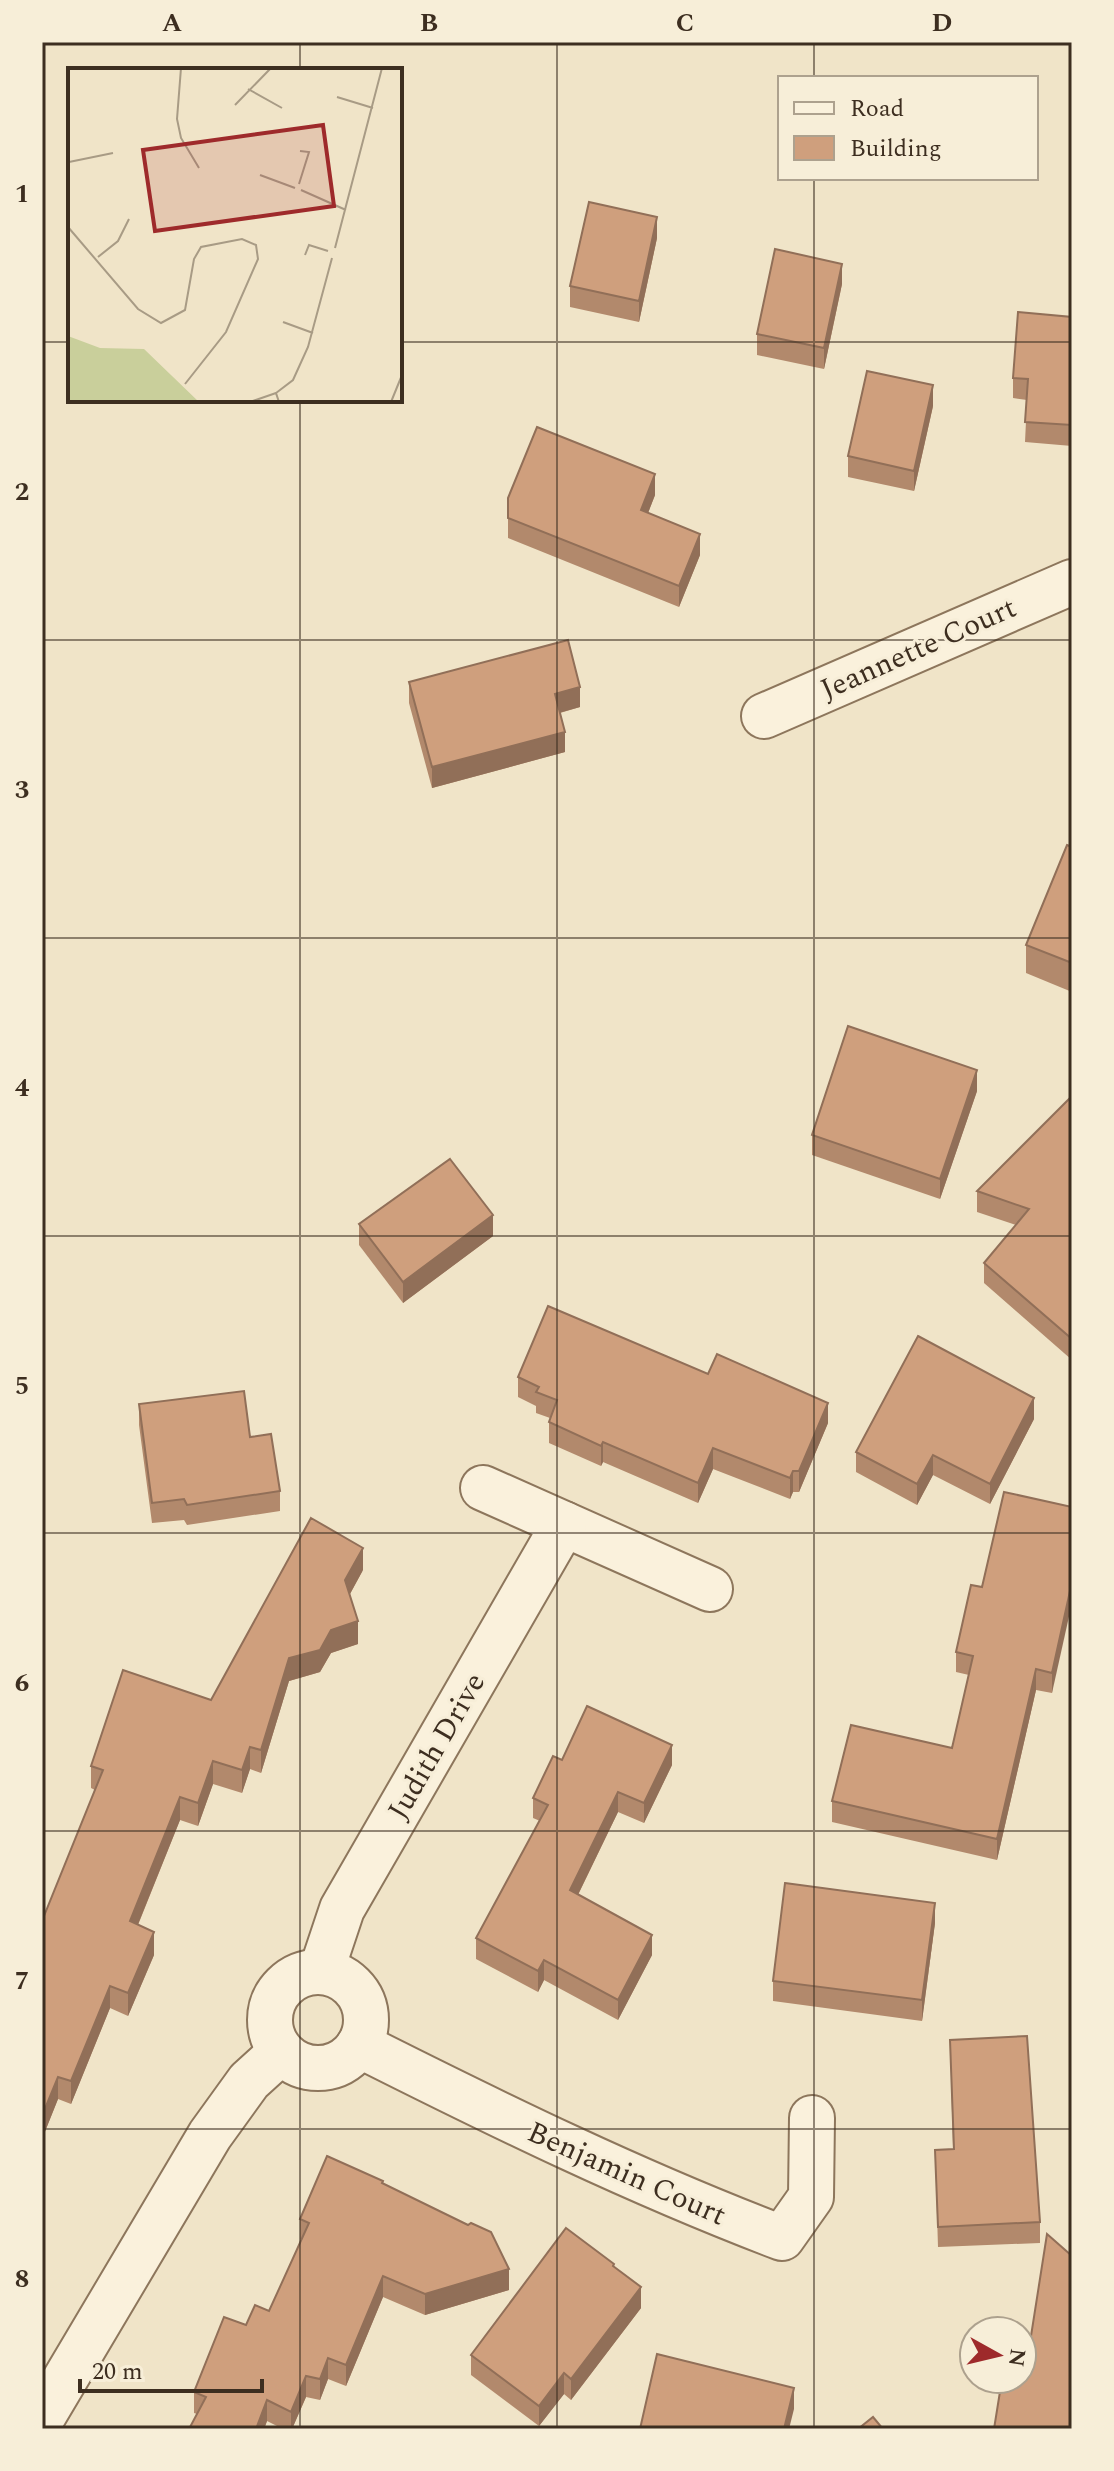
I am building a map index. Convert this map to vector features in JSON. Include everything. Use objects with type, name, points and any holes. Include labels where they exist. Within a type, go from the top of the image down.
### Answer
[{"type":"street","name":"Jeannette Court","points":[[764,716],[1072,582]]},
{"type":"street","points":[[483,1488],[710,1589]]},
{"type":"street","name":"Judith Drive","points":[[321,1972],[342,1909],[564,1524]]},
{"type":"street","points":[[321,1972],[347,1982],[363,2005],[365,2033],[349,2057],[337,2065],[322,2069],[292,2062],[281,2052],[269,2026],[274,1998],[293,1978],[321,1972]]},
{"type":"street","name":"Benjamin Court","points":[[359,2045],[520,2126],[691,2203],[782,2238],[811,2197],[812,2118]]},
{"type":"street","points":[[42,2418],[210,2135],[249,2081],[281,2052]]},
{"type":"building","points":[[589,202],[657,217],[639,301],[570,286]]},
{"type":"building","points":[[775,249],[842,264],[824,348],[757,334]]},
{"type":"building","points":[[1018,312],[1072,317],[1072,425],[1025,422],[1028,379],[1013,378]]},
{"type":"building","points":[[867,371],[933,385],[914,471],[848,456]]},
{"type":"building","points":[[537,427],[655,474],[641,510],[700,534],[679,586],[508,518],[508,498]]},
{"type":"building","points":[[568,640],[580,687],[555,694],[565,732],[432,767],[409,682]]},
{"type":"building","points":[[1067,845],[1072,847],[1072,963],[1026,945]]},
{"type":"building","points":[[848,1026],[977,1070],[940,1179],[812,1135]]},
{"type":"building","points":[[1072,1096],[1072,1339],[984,1263],[1029,1209],[977,1191]]},
{"type":"building","points":[[450,1159],[493,1215],[403,1282],[359,1224]]},
{"type":"building","points":[[548,1306],[708,1374],[717,1354],[828,1403],[799,1471],[793,1471],[790,1478],[713,1448],[698,1483],[603,1442],[601,1446],[549,1422],[557,1400],[536,1392],[539,1387],[518,1377]]},
{"type":"building","points":[[918,1336],[1034,1398],[990,1484],[933,1455],[917,1484],[856,1452]]},
{"type":"building","points":[[244,1391],[250,1437],[271,1434],[280,1491],[187,1505],[184,1499],[152,1503],[139,1404]]},
{"type":"building","points":[[1004,1492],[1072,1507],[1072,1582],[1052,1673],[1036,1669],[997,1839],[832,1801],[851,1725],[952,1748],[973,1656],[956,1652],[971,1585],[982,1587]]},
{"type":"building","points":[[311,1518],[363,1548],[345,1580],[358,1621],[331,1630],[320,1650],[289,1658],[261,1750],[250,1747],[242,1770],[213,1761],[198,1803],[180,1797],[130,1921],[154,1932],[128,1993],[110,1986],[71,2081],[58,2077],[42,2116],[42,1921],[103,1770],[91,1766],[123,1670],[211,1700]]},
{"type":"building","points":[[587,1706],[672,1745],[644,1803],[618,1792],[570,1890],[652,1935],[618,2000],[544,1960],[538,1971],[476,1938],[548,1805],[533,1798],[553,1756],[562,1760]]},
{"type":"building","points":[[785,1883],[935,1903],[922,2000],[773,1981]]},
{"type":"building","points":[[1027,2036],[1040,2222],[938,2227],[935,2150],[954,2149],[950,2040]]},
{"type":"building","points":[[327,2156],[468,2225],[471,2223],[491,2232],[509,2269],[425,2294],[383,2276],[346,2365],[328,2358],[320,2379],[306,2376],[291,2412],[267,2400],[256,2429],[189,2429],[206,2397],[194,2392],[224,2317],[246,2325],[255,2305],[269,2311],[309,2223],[300,2219]]},
{"type":"building","points":[[566,2228],[641,2287],[571,2379],[564,2373],[539,2406],[471,2355]]},
{"type":"building","points":[[1047,2234],[1072,2256],[1072,2429],[994,2429],[999,2395],[1038,2395],[1038,2315],[1034,2315]]},
{"type":"building","points":[[657,2354],[794,2388],[784,2429],[640,2429]]},
{"type":"building","points":[[873,2417],[883,2429],[858,2429]]}]
